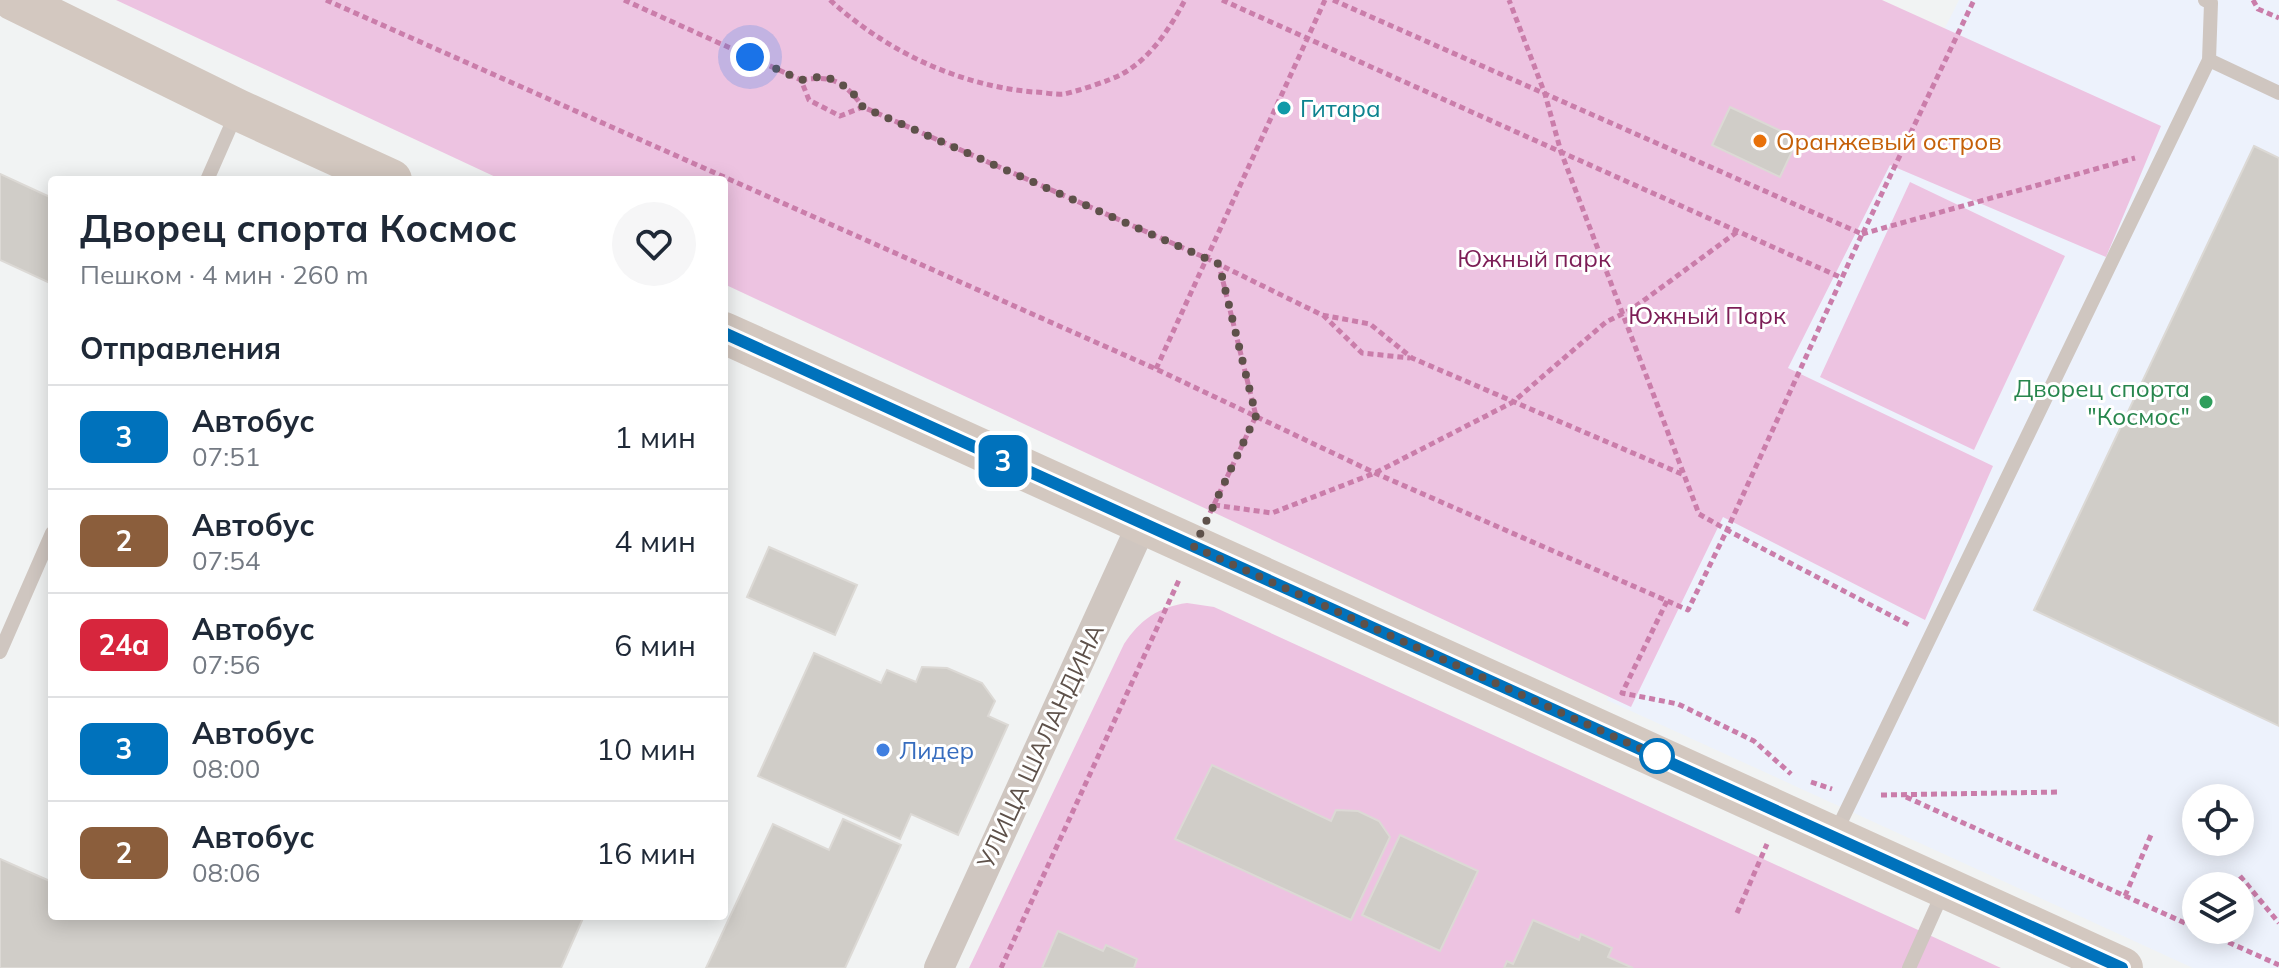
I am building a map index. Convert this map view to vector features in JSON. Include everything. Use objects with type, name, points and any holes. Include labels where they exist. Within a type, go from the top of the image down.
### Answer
[{"type":"street","points":[[14,0],[238,110],[382,176]]},
{"type":"street","points":[[0,19],[238,110]]},
{"type":"street","points":[[728,335],[2122,968]]},
{"type":"street","name":"УЛИЦА ШАЛАНДИНА","points":[[939,968],[1142,524]]},
{"type":"lane","points":[[1834,837],[2209,60],[2211,3],[2205,0]]},
{"type":"lane","points":[[2209,60],[2279,93]]},
{"type":"lane","points":[[209,176],[238,110]]},
{"type":"lane","points":[[0,652],[48,542]]},
{"type":"lane","points":[[1909,968],[1945,888]]},
{"type":"path","points":[[326,0],[722,176]]},
{"type":"path","points":[[624,0],[801,80],[825,76],[850,89],[863,107],[1206,258],[1322,315],[1370,324],[1412,358],[1685,475]]},
{"type":"path","points":[[830,0],[851,19],[923,65],[1000,89],[1063,94],[1123,73],[1155,46],[1171,26],[1185,0]]},
{"type":"path","points":[[1222,0],[1842,278]]},
{"type":"path","points":[[1156,369],[1325,0]]},
{"type":"path","points":[[1333,0],[1862,234],[2166,149]]},
{"type":"path","points":[[1509,0],[1545,94],[1561,152],[1699,514],[1930,636]]},
{"type":"path","points":[[728,179],[1156,369],[1375,473],[1688,610],[1974,0]]},
{"type":"path","points":[[2253,0],[2258,9],[2279,18]]},
{"type":"path","points":[[801,80],[809,100],[840,116],[863,107]]},
{"type":"path","points":[[1214,505],[1272,513],[1375,473],[1513,402],[1606,322],[1632,309],[1737,231]]},
{"type":"path","points":[[1001,968],[1256,416],[1219,264]]},
{"type":"path","points":[[1322,315],[1362,353],[1412,358]]},
{"type":"path","points":[[1667,601],[1622,693],[1678,704],[1754,741],[1795,777]]},
{"type":"path","points":[[1809,782],[1853,796],[2060,792]]},
{"type":"path","points":[[1902,795],[2182,922]]},
{"type":"path","points":[[2125,896],[2151,835]]},
{"type":"path","points":[[2254,893],[2279,923]]},
{"type":"path","points":[[2232,944],[2279,965]]},
{"type":"shaded area","points":[[1959,0],[2279,0],[2279,968],[2193,968],[1607,700]]},
{"type":"green space","name":"Южный парк","points":[[116,0],[1882,0],[2161,126],[2106,257],[1890,165],[1788,368],[1993,466],[1925,620],[1723,517],[1631,707],[728,286],[728,176],[493,176]]},
{"type":"green space","points":[[1910,182],[2065,256],[1974,450],[1820,377]]},
{"type":"green space","points":[[1187,603],[1214,607],[2001,968],[969,968],[1124,644],[1151,616]]},
{"type":"building","points":[[1730,107],[1798,139],[1780,177],[1712,145]]},
{"type":"building","name":"Дворец спорта \"Космос\"","points":[[2254,146],[2279,158],[2279,726],[2034,610]]},
{"type":"building","points":[[0,174],[48,196],[48,282],[0,260]]},
{"type":"building","points":[[769,547],[857,585],[835,635],[747,597]]},
{"type":"building","name":"Лидер","points":[[814,653],[881,683],[887,670],[916,682],[922,667],[947,668],[982,683],[995,701],[988,716],[1008,725],[958,835],[911,814],[900,839],[758,776]]},
{"type":"building","points":[[1212,765],[1331,821],[1336,810],[1358,811],[1379,821],[1390,837],[1351,920],[1175,839]]},
{"type":"building","points":[[843,819],[901,845],[845,968],[706,968],[773,824],[829,850]]},
{"type":"building","points":[[1400,835],[1478,871],[1440,951],[1362,915]]},
{"type":"building","points":[[0,859],[48,880],[48,920],[582,920],[561,968],[0,968]]},
{"type":"building","points":[[1533,920],[1579,940],[1581,934],[1612,948],[1608,957],[1633,968],[1504,968],[1507,961],[1513,964]]},
{"type":"building","points":[[1058,931],[1103,951],[1106,945],[1137,959],[1134,968],[1042,968]]},
{"type":"bus line","name":"3","points":[[728,335],[2122,968]]},
{"type":"place","name":"Гитара","points":[[1284,108]]},
{"type":"place","name":"Оранжевый остров","points":[[1760,141]]},
{"type":"place","name":"Дворец спорта \"Космос\"","points":[[2206,402]]},
{"type":"place","name":"Лидер","points":[[883,750]]},
{"type":"route","points":[[750,57],[801,80],[825,76],[850,89],[863,107],[1219,264],[1256,416],[1194,547],[1657,756]]},
{"type":"park label","name":"Южный Парк","points":[[1707,315]]}]
